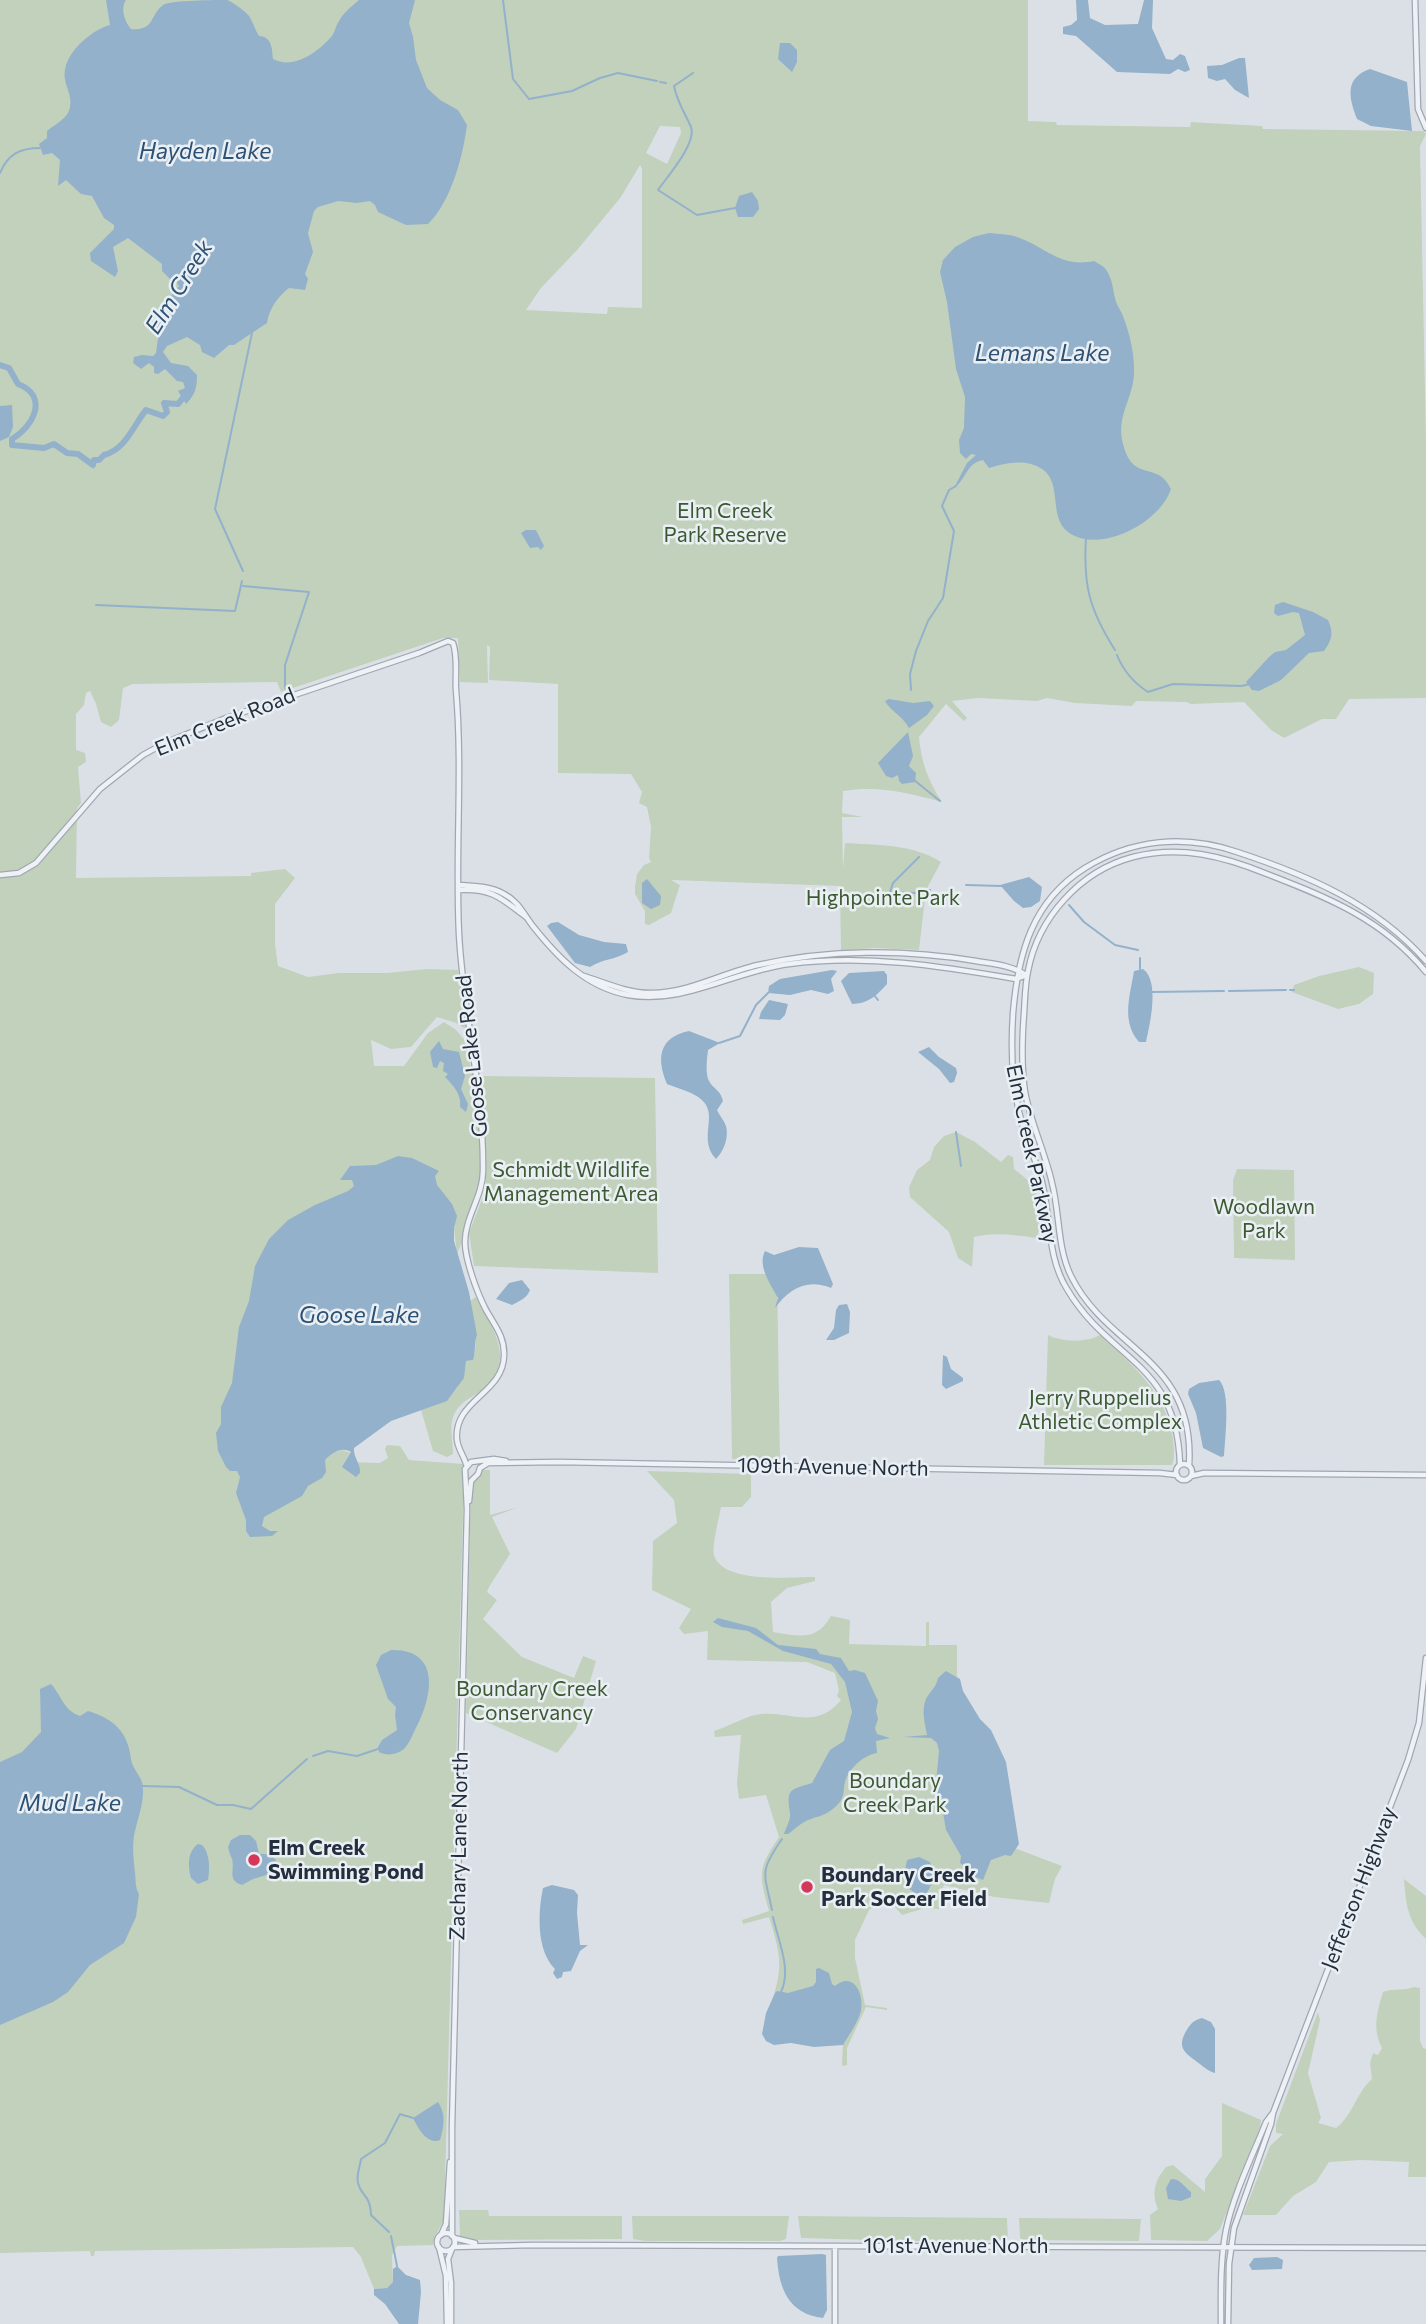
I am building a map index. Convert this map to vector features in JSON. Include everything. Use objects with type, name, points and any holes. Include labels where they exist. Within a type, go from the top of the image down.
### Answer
[{"type":"street","points":[[1415,0],[1418,109],[1426,128]]},
{"type":"street","name":"Elm Creek Road","points":[[0,876],[19,873],[36,863],[100,789],[143,755],[165,743],[223,719],[448,641]]},
{"type":"street","name":"Goose Lake Road","points":[[448,641],[455,646],[458,708],[460,948],[474,1060],[483,1169],[481,1186],[466,1231],[465,1247],[482,1299],[500,1334],[504,1355],[501,1372],[495,1382],[467,1407],[461,1416],[457,1434],[466,1464]]},
{"type":"street","name":"Elm Creek Parkway","points":[[1177,1475],[1177,1430],[1161,1392],[1144,1369],[1080,1308],[1066,1289],[1056,1267],[1042,1184],[1022,1124],[1014,1087],[1011,1034],[1017,969],[1036,919],[1067,882],[1105,856],[1132,846],[1167,841],[1195,842],[1231,850],[1315,881],[1374,914],[1426,961]]},
{"type":"street","name":"Elm Creek Parkway","points":[[1190,1470],[1185,1419],[1168,1382],[1153,1363],[1093,1307],[1076,1284],[1065,1261],[1052,1182],[1026,1093],[1022,1045],[1027,975],[1034,949],[1045,925],[1061,903],[1084,881],[1110,866],[1128,859],[1174,851],[1222,858],[1345,906],[1387,933],[1426,972]]},
{"type":"street","points":[[458,888],[480,890],[509,902],[554,952],[593,984],[609,990],[649,997],[690,992],[767,968],[828,960],[925,964],[1016,979],[1027,975]]},
{"type":"street","points":[[581,975],[623,989],[663,992],[680,990],[741,969],[776,961],[901,951],[1017,969],[1027,975]]},
{"type":"street","points":[[459,1446],[480,1468],[474,1477],[466,1473],[466,1464],[474,1462]]},
{"type":"street","name":"109th Avenue North","points":[[474,1462],[494,1459],[506,1461]]},
{"type":"street","name":"109th Avenue North","points":[[480,1468],[486,1463],[506,1461],[1160,1473],[1177,1475],[1183,1479],[1190,1470],[1178,1467],[1160,1473]]},
{"type":"street","points":[[1190,1470],[1204,1474],[1426,1475]]},
{"type":"street","name":"Zachary Lane North","points":[[453,2237],[452,2141],[466,1473]]},
{"type":"street","name":"Zachary Lane North","points":[[467,1509],[470,1482],[474,1477]]},
{"type":"street","name":"Jefferson Highway","points":[[1228,2324],[1231,2248],[1238,2213],[1273,2113],[1411,1752],[1419,1723],[1426,1658]]},
{"type":"street","name":"Jefferson Highway","points":[[1221,2324],[1224,2247],[1238,2193],[1266,2122],[1273,2113]]},
{"type":"street","name":"Zachary Lane North","points":[[441,2235],[446,2226],[452,2141]]},
{"type":"street","points":[[446,2233],[453,2237],[448,2259],[451,2283],[449,2324],[446,2276],[437,2242],[441,2235],[446,2233]]},
{"type":"street","name":"101st Avenue North","points":[[453,2237],[459,2241],[486,2245]]},
{"type":"street","name":"101st Avenue North","points":[[452,2248],[486,2245],[1426,2248]]},
{"type":"street","points":[[835,2246],[835,2324]]},
{"type":"street","points":[[439,2247],[446,2250],[452,2248]]},
{"type":"green space","name":"Elm Creek Park Reserve","points":[[0,0],[1028,0],[1028,121],[1056,122],[1057,125],[1190,127],[1191,122],[1262,126],[1263,129],[1423,131],[1426,134],[1420,146],[1426,441],[1426,698],[1349,699],[1336,719],[1322,719],[1284,738],[1271,730],[1244,702],[1191,704],[1136,701],[1132,706],[1075,703],[1047,698],[1037,701],[978,698],[952,701],[967,718],[964,721],[946,704],[919,737],[926,771],[942,802],[880,789],[843,791],[842,813],[863,817],[842,817],[843,869],[845,843],[907,849],[941,862],[926,890],[919,950],[874,948],[841,951],[840,886],[671,880],[680,885],[671,913],[649,925],[645,924],[645,911],[635,894],[637,874],[644,865],[651,862],[651,827],[647,807],[639,803],[642,792],[631,774],[558,773],[558,684],[489,680],[490,647],[487,645],[488,683],[460,682],[458,638],[443,638],[281,692],[277,682],[133,684],[123,688],[119,720],[111,727],[101,722],[90,691],[86,693],[84,705],[76,714],[76,750],[85,753],[86,762],[78,767],[81,803],[77,808],[76,878],[251,876],[251,873],[285,869],[295,878],[275,904],[278,966],[308,977],[339,973],[458,970],[467,1030],[437,1017],[411,1047],[391,1049],[371,1040],[374,1066],[404,1066],[428,1033],[444,1022],[456,1030],[469,1045],[470,1065],[479,1065],[480,1076],[655,1078],[658,1273],[474,1266],[469,1233],[486,1189],[484,1138],[485,1166],[465,1244],[463,1240],[457,1254],[454,1228],[456,1224],[241,1470],[259,1528],[262,1514],[332,1453],[342,1450],[351,1453],[345,1462],[380,1463],[388,1458],[385,1449],[387,1445],[400,1446],[409,1460],[463,1464],[444,2220],[433,2245],[397,2246],[392,2255],[393,2282],[387,2288],[374,2289],[361,2257],[353,2247],[95,2251],[94,2256],[91,2256],[90,2251],[0,2253]],"holes":[[[660,126],[680,127],[681,133],[667,164],[646,153]],[[640,165],[642,308],[608,307],[607,314],[526,310],[541,288],[621,197]]]},
{"type":"green space","points":[[1359,967],[1374,973],[1373,994],[1359,1004],[1338,1009],[1292,992],[1294,985]]},
{"type":"green space","points":[[956,1132],[975,1142],[1001,1162],[1008,1155],[1013,1157],[1014,1169],[1031,1184],[1037,1195],[1040,1211],[1040,1226],[1036,1238],[997,1234],[974,1237],[972,1267],[958,1258],[949,1232],[910,1197],[909,1187],[917,1170],[930,1160],[934,1147],[944,1136]]},
{"type":"green space","name":"Woodlawn Park","points":[[1237,1169],[1294,1170],[1295,1260],[1234,1258],[1233,1180]]},
{"type":"green space","points":[[729,1274],[777,1274],[780,1460],[732,1459]]},
{"type":"green space","points":[[476,1297],[499,1344],[499,1367],[493,1379],[464,1402],[454,1415],[451,1425],[453,1454],[447,1457],[433,1451],[421,1410],[439,1403],[452,1393],[461,1380],[466,1361],[473,1360],[476,1338],[470,1301]]},
{"type":"green space","name":"Jerry Ruppelius Athletic Complex","points":[[1048,1335],[1074,1341],[1100,1335],[1136,1369],[1156,1394],[1169,1423],[1174,1446],[1172,1465],[1044,1465]]},
{"type":"green space","name":"Boundary Creek Conservancy","points":[[482,1470],[490,1470],[490,1515],[519,1507],[492,1517],[510,1554],[489,1587],[487,1592],[497,1600],[483,1619],[522,1657],[574,1678],[583,1656],[596,1661],[576,1729],[557,1753],[466,1713],[471,1486]]},
{"type":"green space","name":"Boundary Creek Park","points":[[647,1471],[751,1474],[751,1497],[742,1507],[721,1507],[714,1555],[720,1564],[730,1571],[743,1575],[775,1578],[815,1577],[815,1581],[787,1588],[771,1602],[773,1632],[799,1636],[813,1634],[831,1616],[850,1620],[849,1644],[926,1646],[926,1622],[929,1622],[929,1645],[957,1645],[957,1681],[1009,1846],[1062,1866],[1055,1879],[1049,1903],[994,1897],[944,1885],[939,1909],[925,1908],[902,1915],[887,1898],[869,1910],[855,1940],[855,1958],[865,2005],[887,2010],[866,2007],[847,2048],[847,2065],[842,2066],[843,2044],[773,1998],[779,1957],[769,1917],[743,1924],[742,1920],[769,1911],[762,1872],[779,1837],[766,1795],[739,1799],[737,1783],[741,1735],[715,1737],[714,1731],[763,1714],[798,1717],[820,1715],[841,1700],[837,1696],[839,1690],[835,1673],[807,1662],[707,1660],[708,1631],[684,1634],[679,1628],[691,1609],[652,1590],[653,1541],[677,1523],[674,1500]]},
{"type":"green space","points":[[1404,1879],[1426,1896],[1426,1939],[1411,1918]]},
{"type":"green space","points":[[1420,1988],[1420,2041],[1426,2049],[1426,2177],[1408,2177],[1409,2162],[1329,2162],[1316,2182],[1293,2196],[1276,2215],[1243,2215],[1270,2146],[1283,2134],[1276,2133],[1276,2124],[1318,2012],[1320,2020],[1308,2073],[1321,2118],[1318,2123],[1336,2128],[1347,2117],[1372,2079],[1370,2063],[1373,2053],[1378,2055],[1382,2048],[1376,2027],[1383,1992]]},
{"type":"green space","points":[[1222,2103],[1261,2120],[1220,2229],[1207,2241],[1151,2240],[1150,2215],[1158,2209],[1155,2187],[1166,2167],[1173,2165],[1205,2192],[1205,2179],[1222,2156]]},
{"type":"green space","points":[[459,2210],[488,2210],[489,2216],[622,2216],[622,2239],[472,2240],[460,2236]]},
{"type":"green space","points":[[632,2216],[789,2216],[786,2239],[780,2241],[645,2241],[633,2239]]},
{"type":"green space","points":[[798,2216],[1007,2218],[1008,2240],[801,2238]]},
{"type":"green space","points":[[1019,2218],[1141,2219],[1139,2241],[1023,2240],[1020,2238]]},
{"type":"water","name":"Hayden Lake","points":[[106,0],[126,0],[123,7],[127,23],[131,29],[139,29],[148,25],[159,9],[168,3],[227,0],[247,14],[259,36],[267,38],[272,47],[273,59],[289,62],[305,58],[320,48],[332,36],[343,15],[359,0],[415,0],[409,23],[416,60],[427,88],[440,100],[458,110],[467,125],[459,164],[449,191],[428,224],[406,225],[378,212],[370,201],[338,201],[318,207],[314,211],[308,233],[313,252],[305,274],[308,279],[305,290],[289,288],[275,303],[267,323],[234,345],[229,345],[214,358],[202,352],[200,345],[187,337],[167,346],[163,352],[171,363],[188,366],[197,375],[195,391],[186,404],[178,391],[185,388],[183,382],[177,381],[165,369],[158,374],[154,373],[154,367],[149,363],[141,369],[133,363],[134,357],[153,356],[156,353],[159,331],[143,324],[157,320],[168,322],[172,294],[179,286],[175,279],[170,279],[162,271],[162,264],[128,238],[113,247],[118,271],[115,277],[91,261],[90,253],[114,229],[114,225],[104,218],[92,196],[81,194],[66,180],[58,186],[60,160],[52,153],[43,155],[39,144],[47,138],[47,131],[68,113],[70,102],[65,70],[71,55],[89,36],[110,25]]},
{"type":"water","points":[[1076,0],[1088,0],[1090,18],[1105,25],[1138,24],[1144,0],[1153,0],[1152,28],[1166,59],[1173,60],[1180,54],[1185,56],[1190,70],[1185,72],[1178,69],[1170,74],[1117,72],[1076,36],[1063,34],[1063,27],[1077,20]]},
{"type":"water","points":[[780,43],[790,43],[797,50],[797,62],[792,72],[778,59]]},
{"type":"water","points":[[1245,58],[1249,98],[1235,90],[1225,79],[1217,81],[1208,78],[1207,66],[1222,65]]},
{"type":"water","points":[[1370,69],[1407,82],[1412,131],[1371,126],[1357,119],[1352,104],[1352,83]]},
{"type":"water","points":[[752,192],[758,201],[759,209],[753,217],[738,217],[735,208],[739,196]]},
{"type":"water","name":"Lemans Lake","points":[[989,233],[1017,237],[1072,262],[1094,261],[1109,275],[1116,302],[1128,330],[1134,360],[1133,384],[1121,425],[1123,444],[1133,464],[1159,475],[1171,489],[1165,502],[1155,513],[1127,532],[1096,540],[1081,538],[1068,532],[1058,518],[1054,491],[1048,475],[1042,469],[1029,464],[1009,463],[989,468],[983,460],[973,465],[954,488],[967,463],[976,455],[971,454],[966,459],[960,453],[959,440],[964,428],[965,397],[956,369],[940,272],[943,260],[955,247],[973,237]]},
{"type":"water","points":[[12,405],[13,427],[9,437],[0,441],[0,406]]},
{"type":"water","points":[[536,530],[544,546],[541,550],[538,547],[530,548],[521,533]]},
{"type":"water","points":[[1283,602],[1328,620],[1330,640],[1324,651],[1309,653],[1281,680],[1259,691],[1252,690],[1246,682],[1269,657],[1275,652],[1286,650],[1305,635],[1299,613],[1278,616],[1274,613],[1275,605]]},
{"type":"water","points":[[889,699],[913,703],[930,701],[934,706],[927,715],[909,728],[887,705],[885,701]]},
{"type":"water","points":[[908,732],[913,756],[909,766],[916,773],[915,782],[902,784],[898,775],[892,778],[886,776],[878,763]]},
{"type":"water","points":[[1029,877],[1042,887],[1040,901],[1031,907],[1023,908],[1000,885]]},
{"type":"water","points":[[647,879],[661,896],[660,905],[651,909],[642,903],[642,883]]},
{"type":"water","points":[[558,922],[579,935],[604,942],[626,944],[628,952],[590,967],[575,963],[547,926]]},
{"type":"water","points":[[1143,969],[1151,983],[1152,1003],[1146,1042],[1139,1042],[1130,1026],[1128,1008],[1134,971]]},
{"type":"water","points":[[837,971],[831,979],[834,991],[828,994],[811,990],[790,995],[768,993],[769,986],[780,979]]},
{"type":"water","points":[[884,971],[887,984],[867,1001],[852,1004],[841,981],[849,973]]},
{"type":"water","points":[[769,1000],[788,1004],[785,1015],[780,1020],[759,1019]]},
{"type":"water","points":[[689,1031],[720,1043],[708,1050],[707,1066],[709,1081],[723,1101],[717,1110],[727,1130],[725,1144],[716,1159],[709,1145],[706,1105],[694,1094],[667,1084],[662,1066],[661,1057],[666,1044],[671,1038]]},
{"type":"water","points":[[439,1041],[443,1049],[459,1052],[465,1076],[461,1089],[468,1104],[466,1112],[460,1107],[456,1090],[445,1077],[448,1074],[443,1071],[444,1063],[440,1061],[437,1068],[433,1067],[430,1052]]},
{"type":"water","points":[[929,1047],[956,1068],[954,1082],[950,1083],[939,1069],[918,1052]]},
{"type":"water","name":"Goose Lake","points":[[398,1156],[412,1158],[439,1171],[435,1176],[437,1185],[452,1204],[457,1216],[454,1241],[469,1292],[477,1335],[473,1360],[466,1361],[464,1378],[447,1401],[391,1421],[354,1448],[360,1470],[356,1477],[342,1467],[351,1452],[340,1450],[334,1453],[325,1460],[326,1472],[322,1478],[308,1486],[302,1496],[264,1517],[262,1526],[270,1531],[278,1531],[272,1536],[250,1537],[236,1493],[240,1477],[237,1471],[230,1471],[226,1467],[218,1451],[216,1433],[221,1424],[221,1407],[232,1383],[239,1327],[249,1301],[255,1266],[269,1239],[288,1220],[354,1186],[352,1180],[340,1180],[350,1166],[376,1165]]},
{"type":"water","points":[[799,1247],[818,1248],[833,1284],[831,1288],[814,1284],[799,1287],[786,1295],[775,1308],[778,1298],[764,1269],[765,1251],[774,1255]]},
{"type":"water","points":[[522,1280],[530,1290],[523,1299],[512,1305],[496,1299],[509,1283]]},
{"type":"water","points":[[847,1304],[850,1312],[849,1333],[834,1340],[826,1340],[834,1328],[836,1310],[839,1305]]},
{"type":"water","points":[[943,1355],[947,1357],[951,1369],[963,1378],[963,1381],[946,1389],[942,1385]]},
{"type":"water","points":[[1219,1380],[1223,1386],[1226,1404],[1224,1456],[1221,1457],[1203,1448],[1196,1413],[1188,1394],[1189,1389],[1199,1383]]},
{"type":"water","points":[[718,1618],[756,1628],[778,1645],[816,1649],[820,1654],[841,1658],[849,1671],[865,1673],[878,1701],[875,1728],[877,1734],[890,1738],[876,1741],[877,1753],[867,1756],[853,1767],[845,1782],[842,1798],[834,1808],[806,1821],[788,1834],[784,1834],[790,1818],[789,1794],[812,1783],[830,1750],[844,1741],[852,1712],[845,1682],[831,1664],[783,1651],[748,1631],[722,1627],[713,1622]]},
{"type":"water","points":[[391,1650],[408,1652],[419,1658],[426,1667],[429,1691],[421,1718],[407,1745],[398,1753],[388,1754],[379,1752],[378,1747],[382,1740],[397,1730],[396,1707],[388,1699],[376,1665],[381,1655]]},
{"type":"water","points":[[946,1671],[960,1679],[963,1691],[980,1719],[991,1730],[1006,1762],[1019,1844],[1011,1856],[1005,1855],[991,1860],[983,1880],[975,1877],[960,1863],[961,1856],[946,1830],[942,1807],[935,1794],[939,1751],[937,1743],[931,1738],[903,1737],[927,1735],[925,1704],[938,1678]]},
{"type":"water","name":"Mud Lake","points":[[51,1684],[74,1713],[80,1716],[88,1711],[105,1718],[118,1728],[127,1741],[132,1763],[143,1788],[133,1845],[139,1894],[136,1917],[124,1943],[90,1965],[68,1992],[53,2002],[0,2025],[0,1762],[22,1752],[41,1732],[40,1689]]},
{"type":"water","name":"Elm Creek Swimming Pond","points":[[240,1835],[250,1835],[256,1841],[259,1854],[275,1859],[277,1865],[273,1873],[242,1885],[235,1881],[228,1847],[231,1840]]},
{"type":"water","points":[[198,1844],[205,1848],[209,1866],[208,1880],[198,1884],[191,1878],[189,1864],[190,1855]]},
{"type":"water","points":[[919,1857],[930,1862],[935,1877],[927,1893],[918,1894],[906,1884],[905,1876],[907,1860]]},
{"type":"water","points":[[552,1885],[574,1890],[578,1895],[580,1945],[588,1945],[580,1951],[571,1971],[563,1972],[562,1977],[557,1979],[553,1973],[555,1969],[544,1952],[540,1930],[543,1888]]},
{"type":"water","points":[[816,1969],[829,1973],[835,1986],[841,1982],[852,1983],[861,1997],[860,2014],[843,2045],[774,2045],[766,2041],[762,2034],[766,2013],[775,1993],[788,1993],[813,1986],[816,1982]]},
{"type":"water","points":[[1202,2018],[1211,2022],[1215,2029],[1215,2073],[1190,2057],[1182,2045],[1189,2026]]},
{"type":"water","points":[[438,2102],[443,2115],[443,2125],[440,2140],[435,2141],[424,2135],[413,2118]]},
{"type":"water","points":[[1171,2179],[1177,2180],[1191,2192],[1191,2197],[1181,2201],[1168,2199],[1166,2188]]},
{"type":"water","points":[[826,2255],[827,2310],[823,2318],[802,2311],[788,2298],[780,2280],[777,2258]]},
{"type":"water","points":[[1277,2257],[1283,2260],[1282,2269],[1252,2270],[1249,2265],[1254,2258]]},
{"type":"water","points":[[397,2266],[406,2275],[420,2280],[418,2324],[399,2324],[385,2304],[374,2295],[374,2289],[387,2288],[393,2282],[393,2269]]},
{"type":"waterway","points":[[503,0],[513,79],[529,99],[572,91],[618,73],[657,81]]},
{"type":"waterway","points":[[693,73],[674,86],[691,127],[690,142],[658,190],[697,215],[735,208]]},
{"type":"waterway","points":[[660,82],[666,83]]},
{"type":"waterway","points":[[0,173],[16,153],[40,148]]},
{"type":"waterway","points":[[243,571],[215,509],[252,333]]},
{"type":"waterway","name":"Elm Creek","points":[[0,365],[9,368],[18,384],[28,389],[36,403],[32,419],[27,427],[12,439],[12,445],[44,448],[54,444],[67,453],[78,454],[93,465],[94,460],[99,460],[124,442],[146,410],[163,416],[167,412],[164,403],[178,404],[187,393]]},
{"type":"waterway","points":[[911,690],[910,674],[916,651],[928,621],[943,598],[954,531],[942,506],[949,490],[956,486]]},
{"type":"waterway","points":[[1086,537],[1086,569],[1090,596],[1099,622],[1115,650]]},
{"type":"waterway","points":[[96,605],[235,611],[242,581]]},
{"type":"waterway","points":[[243,586],[309,592],[285,665],[285,688]]},
{"type":"waterway","points":[[1117,655],[1129,676],[1148,692],[1173,684],[1250,684]]},
{"type":"waterway","points":[[914,780],[940,801]]},
{"type":"waterway","points":[[916,893],[890,892],[893,883],[919,857]]},
{"type":"waterway","points":[[966,885],[1002,886]]},
{"type":"waterway","points":[[919,893],[930,890]]},
{"type":"waterway","points":[[1069,905],[1084,922],[1115,945],[1138,950]]},
{"type":"waterway","points":[[1140,958],[1140,969]]},
{"type":"waterway","points":[[1229,991],[1286,990]]},
{"type":"waterway","points":[[1152,992],[1224,991]]},
{"type":"waterway","points":[[719,1043],[740,1036],[756,1005],[768,993]]},
{"type":"waterway","points":[[874,995],[878,1000]]},
{"type":"waterway","points":[[956,1132],[961,1166]]},
{"type":"waterway","points":[[313,1756],[328,1751],[357,1756],[378,1749]]},
{"type":"waterway","points":[[143,1786],[179,1787],[217,1805],[251,1809],[307,1759]]},
{"type":"waterway","points":[[772,1910],[765,1873],[782,1839]]},
{"type":"waterway","points":[[773,1917],[785,1964],[781,1992]]},
{"type":"waterway","points":[[389,2232],[371,2215],[369,2203],[359,2187],[358,2174],[361,2159],[385,2143],[400,2114],[406,2116]]},
{"type":"waterway","points":[[407,2116],[413,2118]]},
{"type":"waterway","points":[[391,2236],[397,2266]]},
{"type":"place","name":"Elm Creek Swimming Pond","points":[[254,1860]]},
{"type":"place","name":"Boundary Creek Park Soccer Field","points":[[807,1887]]},
{"type":"park label","name":"Highpointe Park","points":[[883,898]]},
{"type":"park label","name":"Schmidt Wildlife Management Area","points":[[571,1182]]}]
